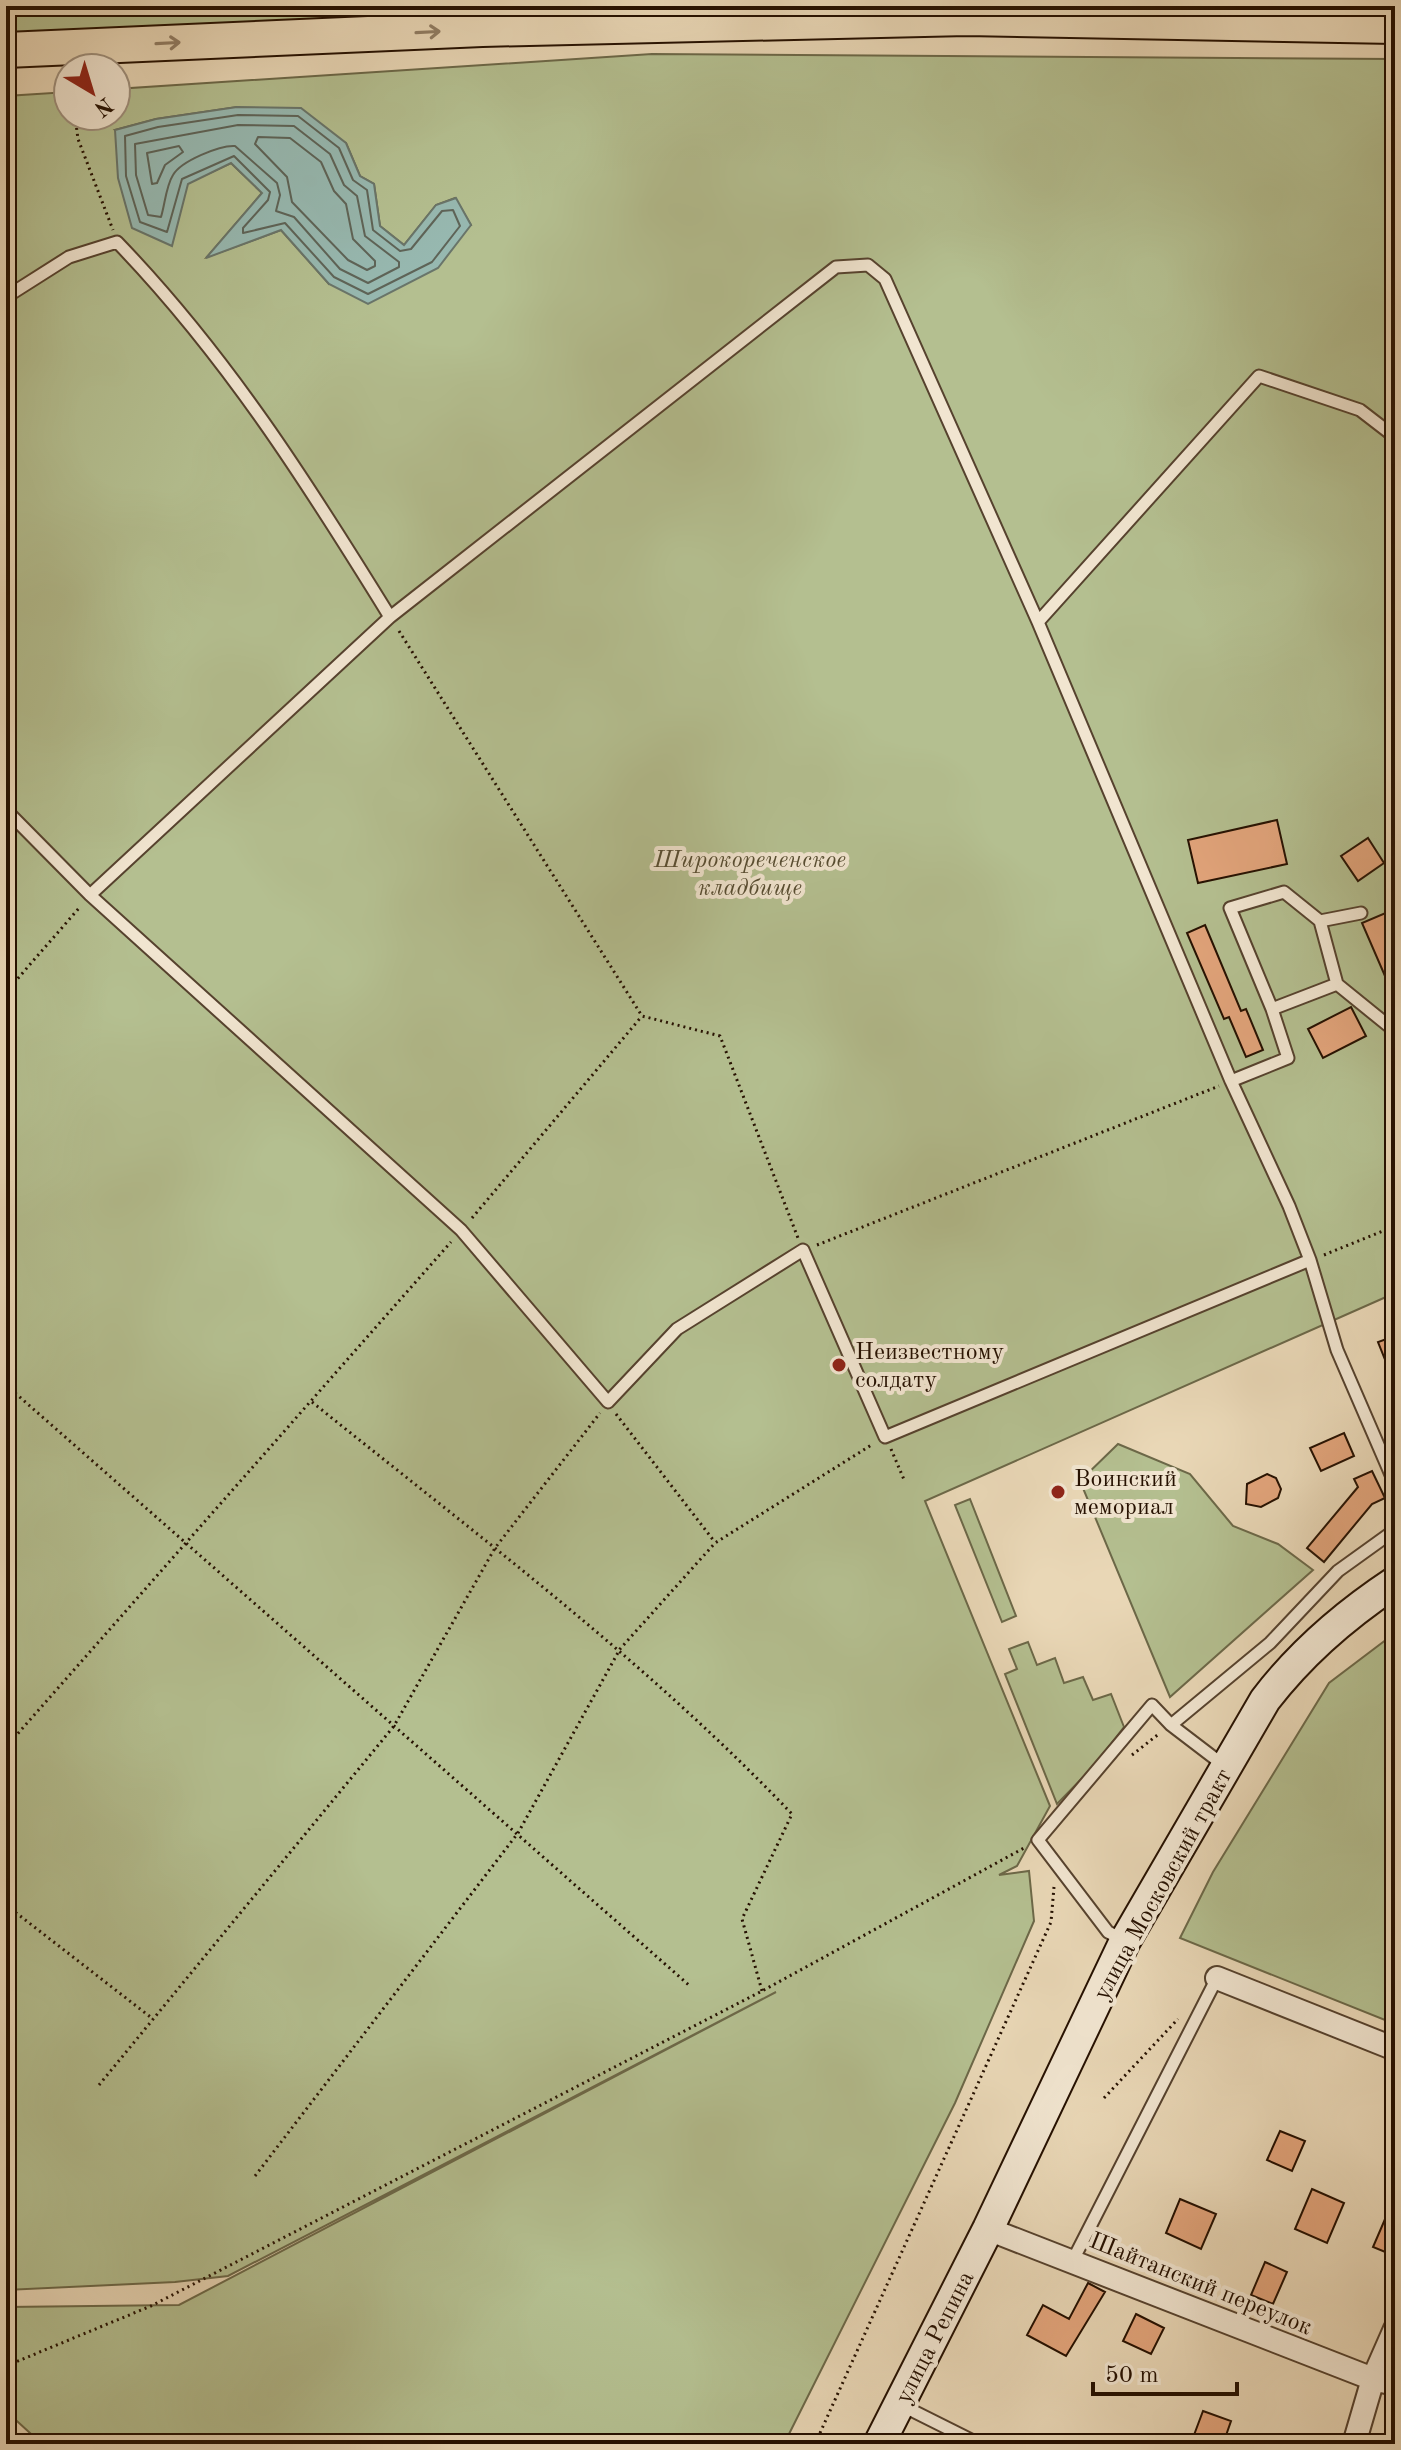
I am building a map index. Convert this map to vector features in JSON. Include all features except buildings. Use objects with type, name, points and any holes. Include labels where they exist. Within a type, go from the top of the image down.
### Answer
[{"type":"main road","points":[[6,50],[482,29],[967,18],[1395,26]]},
{"type":"main road","name":"улица Московский тракт","points":[[988,2229],[1125,1941],[1265,1700],[1292,1665],[1359,1606],[1395,1582]]},
{"type":"main road","name":"улица Репина","points":[[879,2444],[988,2229]]},
{"type":"street","points":[[1217,1978],[1395,2049]]},
{"type":"street","name":"Шайтанский переулок","points":[[988,2229],[1373,2379],[1395,2384]]},
{"type":"street","points":[[1354,2444],[1373,2379],[1395,2329]]},
{"type":"lane","points":[[6,297],[69,257],[117,242],[171,298],[291,456],[390,617]]},
{"type":"lane","points":[[90,895],[390,617],[836,267],[868,265],[885,279],[1038,622],[1231,1081],[1310,1260],[1337,1350],[1395,1484]]},
{"type":"lane","points":[[1038,622],[1259,376],[1360,410],[1395,437]]},
{"type":"lane","points":[[6,810],[90,895],[461,1230],[608,1402],[677,1329],[803,1250],[885,1437],[1310,1260]]},
{"type":"lane","points":[[1231,1081],[1288,1058],[1272,1009],[1230,908],[1284,892],[1320,921],[1337,984],[1390,1027],[1395,1025]]},
{"type":"lane","points":[[1320,921],[1361,913]]},
{"type":"lane","points":[[1272,1009],[1337,984]]},
{"type":"lane","points":[[1171,1725],[1270,1643],[1338,1571],[1395,1530]]},
{"type":"lane","points":[[1125,1941],[1108,1932],[1038,1840],[1152,1705],[1171,1725],[1226,1767]]},
{"type":"lane","points":[[1073,2260],[1217,1978]]},
{"type":"lane","points":[[900,2405],[979,2444]]},
{"type":"path","points":[[77,132],[117,242]]},
{"type":"path","points":[[390,617],[642,1016],[720,1036],[803,1250],[1231,1081]]},
{"type":"path","points":[[6,992],[90,895]]},
{"type":"path","points":[[6,1747],[312,1402],[642,1016]]},
{"type":"path","points":[[1310,1260],[1395,1226]]},
{"type":"path","points":[[6,1385],[690,1986]]},
{"type":"path","points":[[312,1402],[620,1649],[720,1739],[792,1814],[742,1919],[762,1991]]},
{"type":"path","points":[[99,2085],[394,1726],[495,1548],[608,1402],[715,1543]]},
{"type":"path","points":[[255,2176],[518,1833],[620,1649],[715,1543],[885,1437],[905,1482]]},
{"type":"path","points":[[1123,1765],[1142,1744]]},
{"type":"path","points":[[6,2366],[151,2306],[762,1991],[1038,1840]]},
{"type":"path","points":[[815,2444],[1051,1922],[1056,1862]]},
{"type":"path","points":[[6,1905],[153,2019]]},
{"type":"path","points":[[1104,2098],[1186,2011]]},
{"type":"green space","points":[[238,6],[918,6],[6,38],[6,16]]},
{"type":"green space","name":"Широкореченское кладбище","points":[[652,54],[1395,59],[1395,1293],[925,1501],[1050,1806],[1017,1866],[999,1875],[1029,1871],[1034,1921],[955,2103],[784,2444],[42,2444],[6,2411],[6,2307],[179,2305],[776,1992],[228,2276],[175,2282],[6,2290],[6,96],[52,93],[52,132],[118,132],[188,183],[231,163],[262,193],[207,257],[281,230],[329,284],[471,225],[455,198],[436,205],[404,245],[380,226],[374,184],[360,176],[346,143],[237,107],[132,125],[132,88]]},
{"type":"green space","points":[[1118,1444],[1190,1474],[1233,1526],[1278,1544],[1313,1570],[1170,1697],[1080,1481]]},
{"type":"green space","points":[[970,1499],[1016,1616],[1002,1622],[955,1505]]},
{"type":"green space","points":[[1395,1633],[1395,2024],[1180,1938],[1213,1872],[1329,1683]]},
{"type":"green space","points":[[1028,1642],[1037,1665],[1055,1658],[1064,1683],[1083,1677],[1093,1700],[1111,1694],[1124,1727],[1093,1767],[1057,1804],[1005,1674],[1017,1669],[1009,1649]]},
{"type":"water","points":[[237,107],[301,108],[346,143],[360,176],[374,184],[380,226],[404,245],[436,205],[456,198],[471,225],[438,268],[368,304],[329,284],[281,230],[206,258],[262,193],[231,163],[188,184],[172,246],[132,228],[118,178],[115,132],[132,132],[132,125]]},
{"type":"place","name":"Неизвестному солдату","points":[[839,1365]]},
{"type":"place","name":"Воинский мемориал","points":[[1058,1492]]}]
